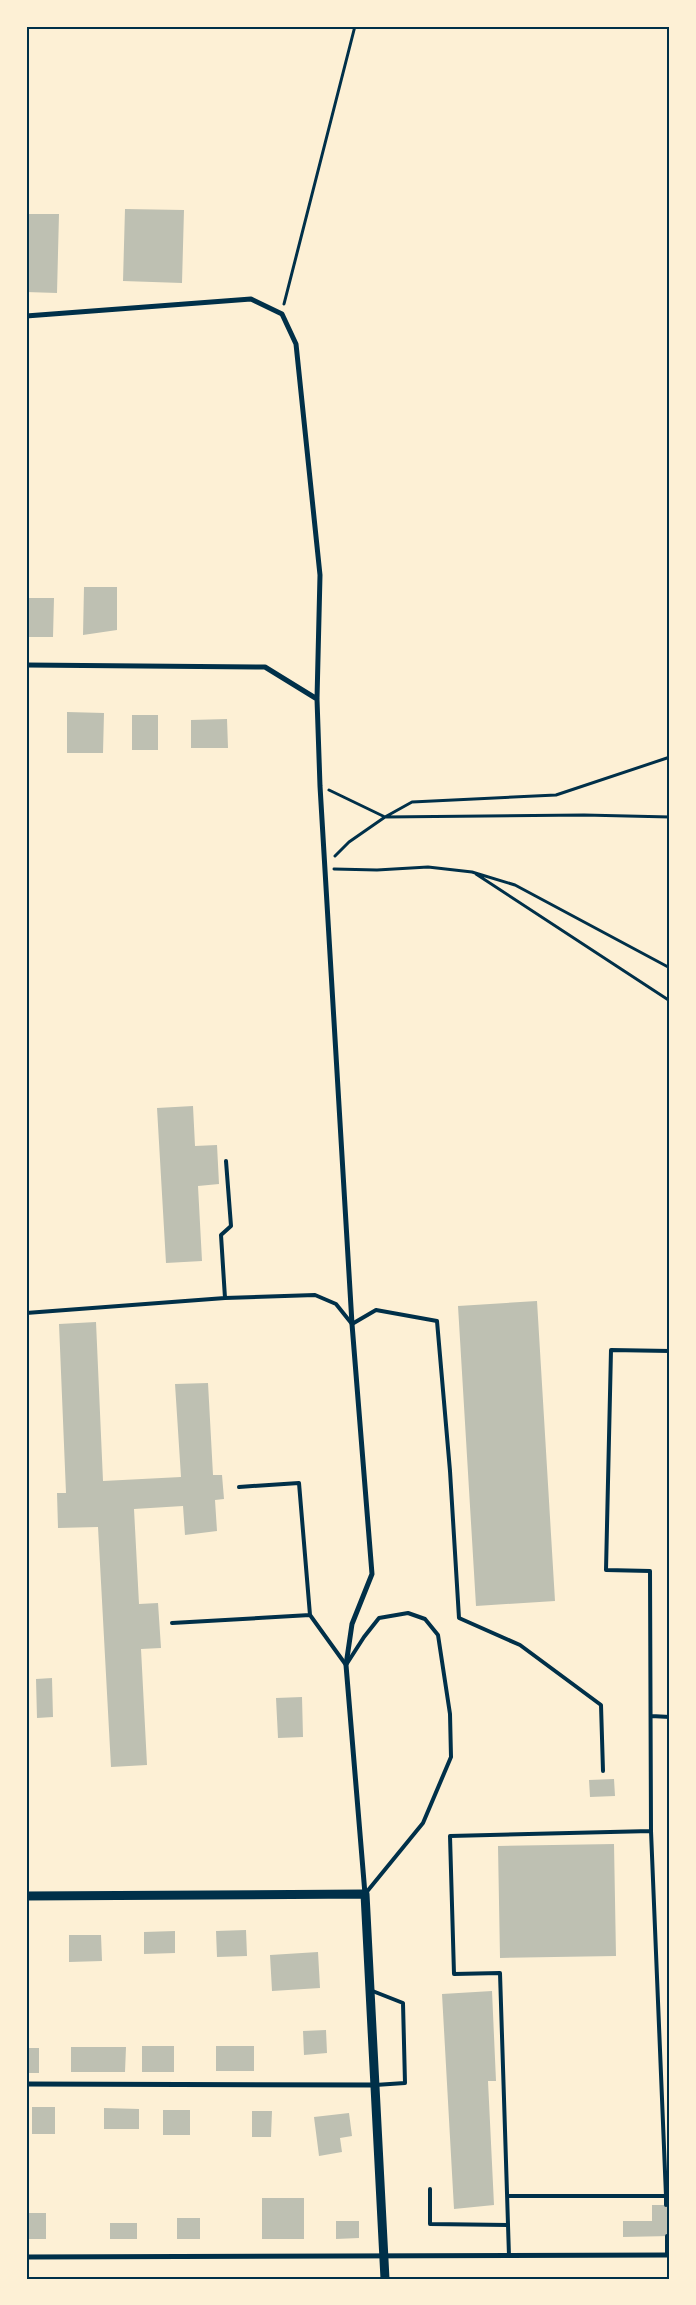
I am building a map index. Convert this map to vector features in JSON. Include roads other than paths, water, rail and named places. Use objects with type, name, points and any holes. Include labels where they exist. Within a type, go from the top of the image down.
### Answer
[{"type":"street","points":[[26,316],[251,298],[282,314],[296,344],[320,575],[317,699],[324,866],[352,1324],[372,1574],[352,1624],[346,1665],[365,1894],[385,2279]]},
{"type":"street","points":[[26,665],[265,667],[317,699]]},
{"type":"street","points":[[26,1896],[365,1894]]},
{"type":"street","points":[[26,2084],[375,2085]]},
{"type":"street","points":[[26,2257],[668,2255]]},
{"type":"lane","points":[[226,1161],[231,1226],[221,1235],[226,1298]]},
{"type":"lane","points":[[26,1313],[226,1298],[315,1295],[336,1304],[352,1324],[376,1310],[437,1321],[450,1472],[459,1618],[520,1645],[601,1705],[603,1771]]},
{"type":"lane","points":[[666,2205],[651,1831],[650,1571],[606,1570],[611,1350],[670,1351]]},
{"type":"lane","points":[[239,1487],[299,1483],[310,1615],[346,1665],[379,1618],[408,1612],[424,1619],[438,1635],[450,1714],[451,1757],[422,1823],[365,1894]]},
{"type":"lane","points":[[172,1623],[310,1615]]},
{"type":"lane","points":[[650,1716],[670,1716]]},
{"type":"lane","points":[[509,2256],[500,1973],[454,1974],[450,1836],[651,1831]]},
{"type":"lane","points":[[370,1990],[403,2004],[405,2083],[375,2085]]},
{"type":"lane","points":[[430,2189],[430,2224],[508,2225]]},
{"type":"lane","points":[[507,2196],[666,2196]]},
{"type":"lane","points":[[667,2236],[668,2255]]}]
